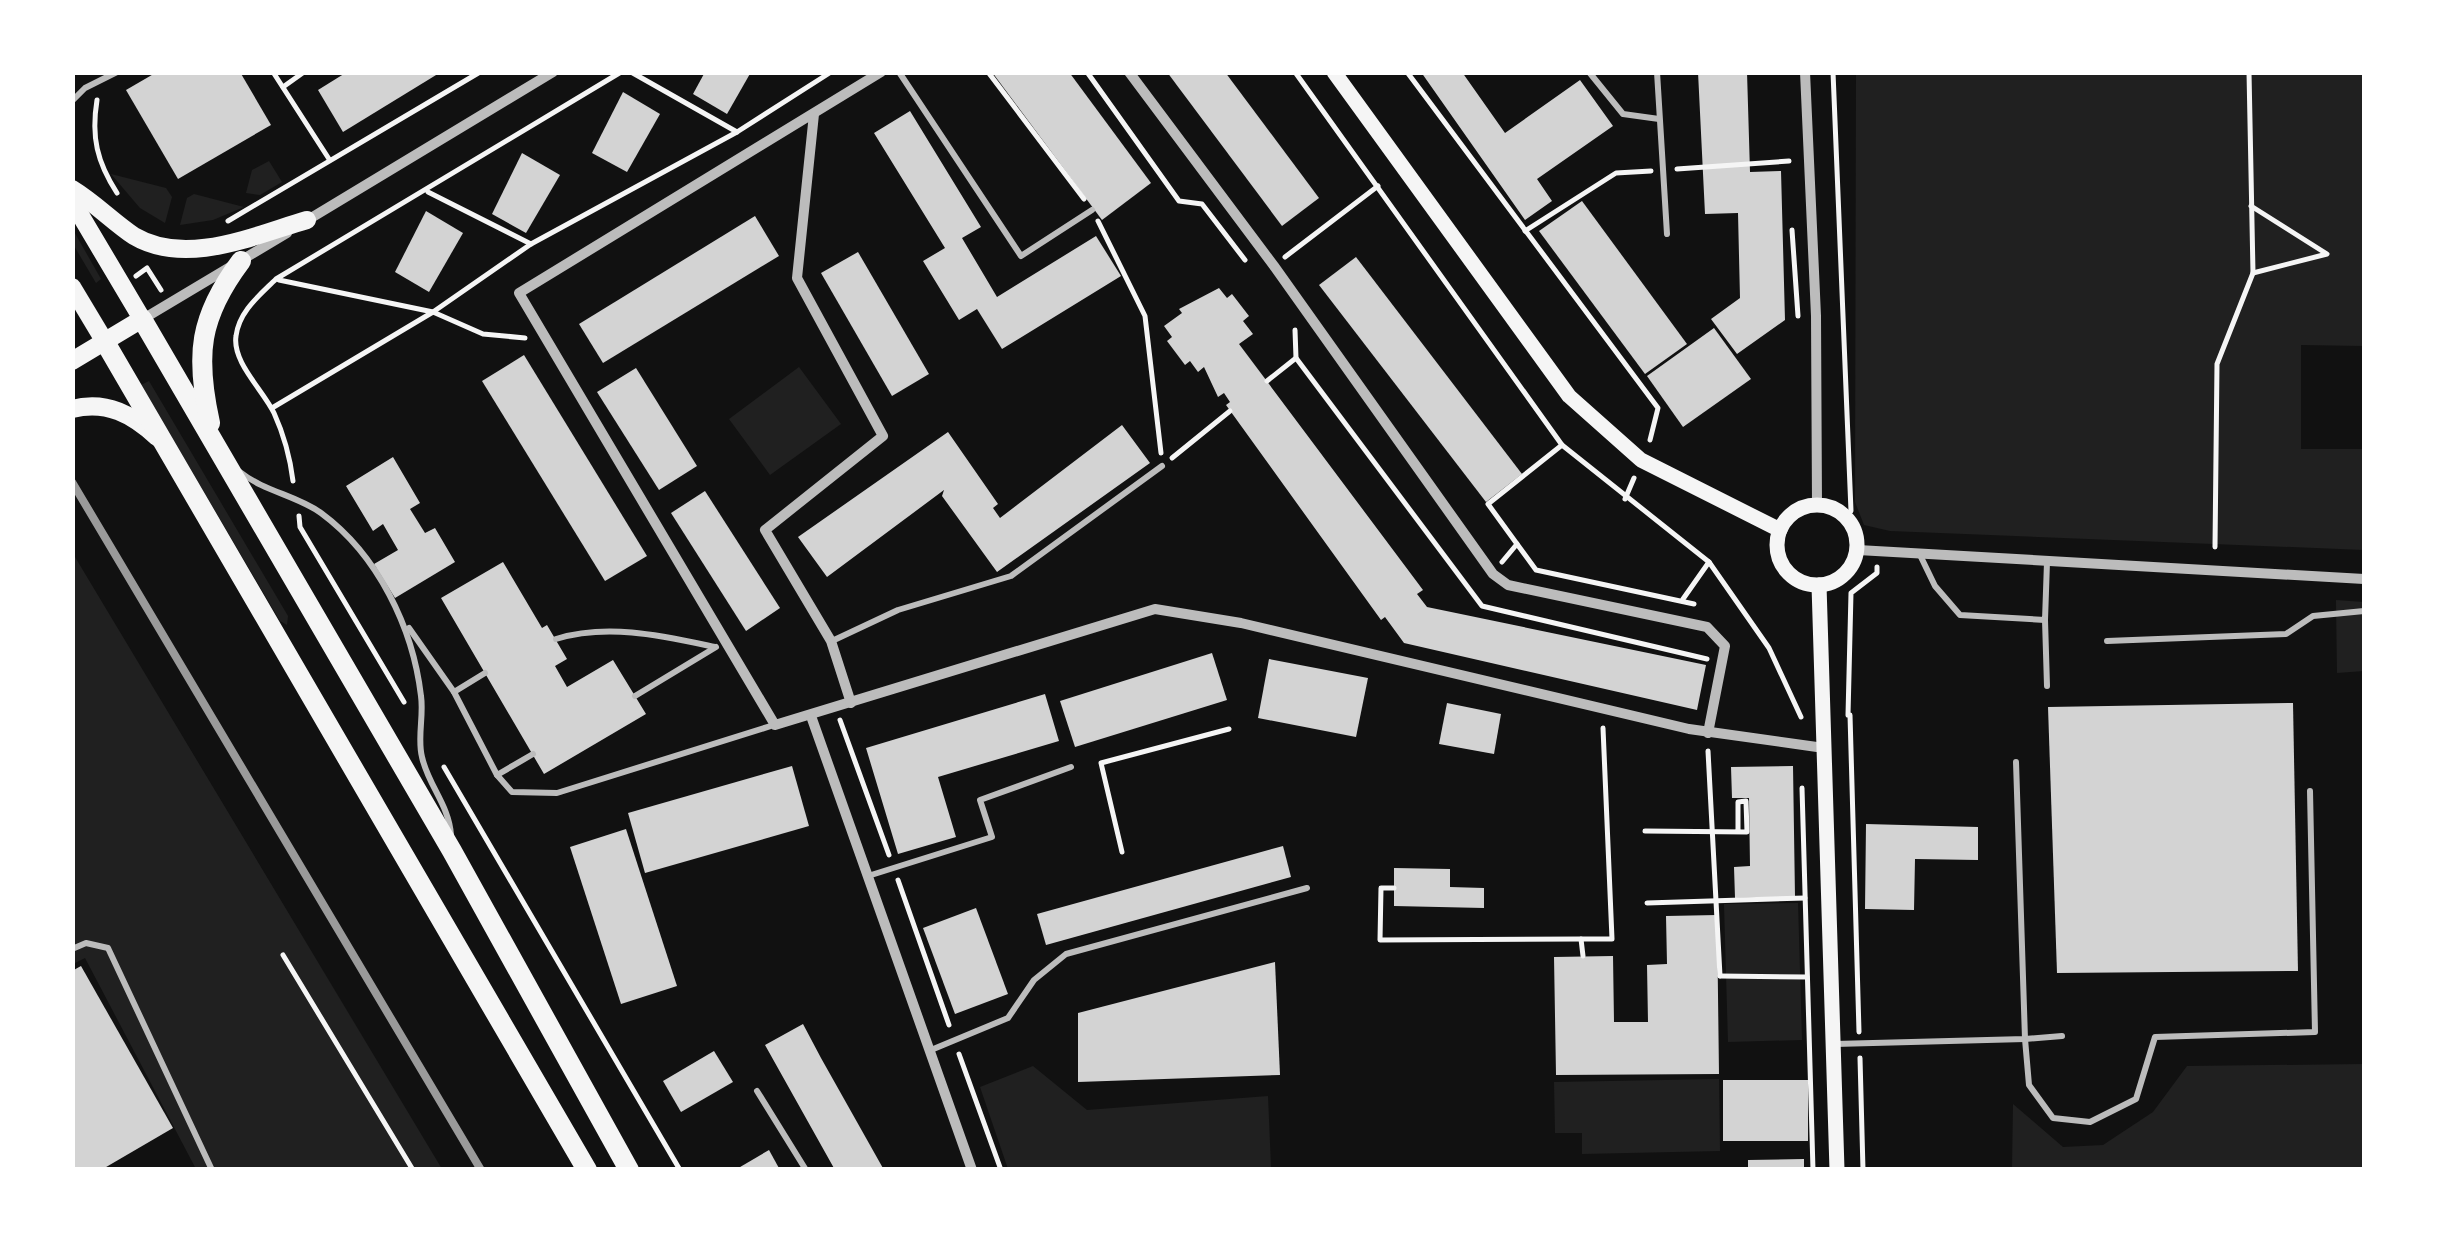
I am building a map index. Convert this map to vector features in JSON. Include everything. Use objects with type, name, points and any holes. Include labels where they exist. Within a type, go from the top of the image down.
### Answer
[{"type":"highway","points":[[219,451],[202,374],[202,334],[215,300],[240,260]]},
{"type":"highway","points":[[142,320],[452,852],[629,1170]]},
{"type":"highway","points":[[105,342],[587,1170]]},
{"type":"main road","points":[[1334,72],[1569,396],[1641,460],[1780,530]]},
{"type":"main road","points":[[72,190],[104,209],[136,236],[154,244],[199,248],[307,220]]},
{"type":"main road","points":[[72,201],[142,320],[72,361]]},
{"type":"main road","points":[[72,287],[105,342]]},
{"type":"main road","points":[[72,409],[92,406],[124,412],[162,441]]},
{"type":"main road","points":[[1816,505],[1846,516],[1854,526],[1858,550],[1844,575],[1819,585],[1806,584],[1784,568],[1777,544],[1780,530],[1797,510],[1816,505]]},
{"type":"main road","points":[[1819,585],[1838,1170]]},
{"type":"street","points":[[142,320],[553,72]]},
{"type":"street","points":[[882,72],[519,293],[720,644],[775,725],[1155,609],[1241,624],[1708,733],[1824,748]]},
{"type":"street","points":[[1129,72],[1274,266],[1493,574],[1508,585],[1707,627],[1725,646],[1708,733]]},
{"type":"street","points":[[1805,72],[1816,316],[1816,505]]},
{"type":"street","points":[[814,114],[796,278],[883,436],[765,530],[830,641],[851,703]]},
{"type":"street","points":[[1858,550],[2364,579]]},
{"type":"street","points":[[812,716],[972,1170]]},
{"type":"lane","points":[[72,101],[117,72]]},
{"type":"lane","points":[[899,72],[1021,256],[1092,210]]},
{"type":"lane","points":[[1588,72],[1623,114],[1658,119]]},
{"type":"lane","points":[[1657,72],[1666,234]]},
{"type":"lane","points":[[219,451],[258,486],[316,509],[345,533],[454,692],[497,776],[512,792],[557,794],[775,725]]},
{"type":"lane","points":[[830,641],[898,610],[1011,576],[1162,466]]},
{"type":"lane","points":[[1920,555],[1935,586],[1960,615],[2046,620]]},
{"type":"lane","points":[[2047,562],[2047,686]]},
{"type":"lane","points":[[2107,640],[2286,634],[2313,616],[2364,610]]},
{"type":"lane","points":[[404,620],[413,644],[422,760],[445,804],[452,852]]},
{"type":"lane","points":[[556,639],[584,630],[720,644]]},
{"type":"lane","points":[[634,696],[720,644]]},
{"type":"lane","points":[[454,692],[485,673]]},
{"type":"lane","points":[[497,776],[533,754]]},
{"type":"lane","points":[[2016,762],[2029,1085],[2053,1118],[2090,1122],[2136,1099],[2155,1037],[2316,1032],[2310,791]]},
{"type":"lane","points":[[868,876],[992,837],[980,800],[1071,767]]},
{"type":"lane","points":[[932,1050],[1008,1018],[1034,980],[1066,954],[1307,888]]},
{"type":"lane","points":[[72,949],[86,943],[108,948],[212,1170]]},
{"type":"lane","points":[[1834,1044],[2062,1036]]},
{"type":"lane","points":[[757,1092],[806,1170]]},
{"type":"path","points":[[273,72],[329,159]]},
{"type":"path","points":[[283,87],[304,72]]},
{"type":"path","points":[[210,225],[228,221],[480,72]]},
{"type":"path","points":[[421,728],[300,527],[286,441],[272,408],[243,361],[235,337],[246,309],[276,279],[428,192],[621,72]]},
{"type":"path","points":[[631,72],[737,132]]},
{"type":"path","points":[[272,408],[433,312],[531,244],[737,132],[831,72]]},
{"type":"path","points":[[988,72],[1092,210],[1145,316],[1162,466]]},
{"type":"path","points":[[1087,72],[1178,201],[1202,204],[1247,263]]},
{"type":"path","points":[[1407,72],[1658,408],[1650,444]]},
{"type":"path","points":[[1833,72],[1837,315],[1851,511]]},
{"type":"path","points":[[2215,547],[2218,364],[2253,274],[2249,72]]},
{"type":"path","points":[[99,83],[92,130],[100,166],[122,202]]},
{"type":"path","points":[[1526,231],[1616,174],[1790,161]]},
{"type":"path","points":[[1274,266],[1378,186]]},
{"type":"path","points":[[428,192],[531,244]]},
{"type":"path","points":[[2252,206],[2327,254],[2253,274]]},
{"type":"path","points":[[148,268],[154,244]]},
{"type":"path","points":[[276,279],[433,312],[483,334],[546,340]]},
{"type":"path","points":[[1267,381],[1296,358]]},
{"type":"path","points":[[1162,466],[1230,411]]},
{"type":"path","points":[[1562,444],[1488,504],[1536,570],[1684,599],[1709,562]]},
{"type":"path","points":[[1625,499],[1629,491]]},
{"type":"path","points":[[1472,593],[1516,544]]},
{"type":"path","points":[[1863,1170],[1847,715],[1849,603],[1851,593],[1877,573],[1876,568]]},
{"type":"path","points":[[835,708],[1001,1170]]},
{"type":"path","points":[[1394,888],[1380,888],[1380,940],[1612,939],[1603,724]]},
{"type":"path","points":[[1122,852],[1101,764],[1230,729]]},
{"type":"path","points":[[1802,747],[1814,1170]]},
{"type":"path","points":[[1708,750],[1719,976],[1808,977]]},
{"type":"path","points":[[441,762],[680,1170]]},
{"type":"path","points":[[1646,831],[1713,832],[1738,832],[1747,832],[1746,801],[1738,802],[1738,832]]},
{"type":"path","points":[[1647,903],[1805,898]]},
{"type":"path","points":[[1581,939],[1583,956]]},
{"type":"path","points":[[283,955],[413,1170]]},
{"type":"shaded area","points":[[1856,73],[2364,73],[2364,550],[1890,531],[1864,525],[1855,502]],"holes":[[[2301,345],[2363,346],[2362,449],[2301,449]]]},
{"type":"shaded area","points":[[269,161],[282,182],[260,195],[246,193],[252,170]]},
{"type":"shaded area","points":[[111,174],[166,188],[172,197],[165,223],[140,208]]},
{"type":"shaded area","points":[[194,194],[244,207],[213,220],[180,225],[187,198]]},
{"type":"shaded area","points":[[72,228],[101,279],[96,283],[73,244]]},
{"type":"shaded area","points":[[799,367],[841,424],[770,475],[729,419]]},
{"type":"shaded area","points":[[149,381],[288,616],[287,625],[280,621],[141,385]]},
{"type":"shaded area","points":[[72,552],[442,1169],[196,1169],[85,958],[73,964]]},
{"type":"shaded area","points":[[2336,600],[2364,602],[2364,671],[2337,673]]},
{"type":"shaded area","points":[[1798,903],[1802,1040],[1728,1042],[1724,904]]},
{"type":"shaded area","points":[[2364,1064],[2364,1169],[2012,1169],[2013,1104],[2063,1147],[2103,1145],[2153,1112],[2187,1066]]},
{"type":"shaded area","points":[[1033,1066],[1087,1110],[1268,1096],[1271,1167],[1008,1169],[980,1087]]},
{"type":"shaded area","points":[[1719,1079],[1720,1151],[1582,1154],[1582,1133],[1555,1133],[1554,1082]]},
{"type":"building","points":[[157,72],[240,72],[271,125],[178,179],[126,90]]},
{"type":"building","points":[[347,72],[441,72],[343,132],[318,90]]},
{"type":"building","points":[[705,72],[751,72],[727,114],[693,94]]},
{"type":"building","points":[[992,72],[1069,72],[1151,183],[1102,220]]},
{"type":"building","points":[[1167,72],[1225,72],[1319,198],[1282,226]]},
{"type":"building","points":[[1421,72],[1462,72],[1505,133],[1580,80],[1613,126],[1537,179],[1552,201],[1525,220]]},
{"type":"building","points":[[1698,72],[1747,72],[1750,172],[1781,171],[1785,320],[1737,354],[1711,319],[1740,298],[1738,213],[1705,214]]},
{"type":"building","points":[[623,92],[660,114],[627,172],[592,153]]},
{"type":"building","points":[[910,111],[981,227],[962,238],[997,297],[1096,236],[1121,276],[1002,349],[977,309],[959,320],[923,261],[945,248],[874,133]]},
{"type":"building","points":[[522,153],[560,175],[526,233],[492,214]]},
{"type":"building","points":[[1582,201],[1687,344],[1645,374],[1539,231]]},
{"type":"building","points":[[426,211],[463,233],[429,292],[395,272]]},
{"type":"building","points":[[755,216],[779,256],[603,363],[579,324]]},
{"type":"building","points":[[858,252],[929,374],[892,396],[821,273]]},
{"type":"building","points":[[1356,257],[1522,474],[1486,502],[1319,285]]},
{"type":"building","points":[[1219,288],[1227,298],[1232,294],[1249,316],[1243,321],[1253,334],[1239,344],[1423,590],[1417,594],[1427,607],[1706,665],[1697,710],[1404,643],[1385,617],[1381,620],[1226,405],[1230,402],[1224,393],[1218,397],[1204,367],[1198,372],[1190,361],[1185,365],[1167,341],[1172,337],[1164,326],[1182,313],[1179,309]]},
{"type":"building","points":[[1714,328],[1751,379],[1683,427],[1647,376]]},
{"type":"building","points":[[524,355],[647,556],[605,581],[482,381]]},
{"type":"building","points":[[636,368],[697,466],[659,490],[597,392]]},
{"type":"building","points":[[1122,425],[1150,463],[997,572],[942,496],[944,490],[827,577],[798,537],[948,432],[998,504],[993,508],[1000,518]]},
{"type":"building","points":[[393,457],[420,503],[410,509],[425,533],[435,528],[455,562],[395,598],[374,564],[398,550],[383,524],[373,531],[346,486]]},
{"type":"building","points":[[705,491],[780,608],[746,631],[671,513]]},
{"type":"building","points":[[503,562],[542,628],[547,625],[567,659],[555,666],[567,687],[613,660],[646,714],[544,774],[441,598]]},
{"type":"building","points":[[1212,653],[1227,700],[1075,747],[1060,701]]},
{"type":"building","points":[[1269,659],[1368,678],[1356,737],[1258,718]]},
{"type":"building","points":[[1045,694],[1059,741],[938,777],[956,837],[898,854],[866,748]]},
{"type":"building","points":[[1447,703],[1501,714],[1494,754],[1439,744]]},
{"type":"building","points":[[2293,703],[2298,971],[2057,973],[2048,707]]},
{"type":"building","points":[[792,766],[809,826],[645,873],[628,813]]},
{"type":"building","points":[[1793,766],[1795,897],[1735,898],[1734,867],[1750,866],[1749,798],[1732,798],[1731,767]]},
{"type":"building","points":[[1866,824],[1978,827],[1978,860],[1915,859],[1914,910],[1865,909]]},
{"type":"building","points":[[626,829],[677,986],[621,1004],[570,847]]},
{"type":"building","points":[[1283,846],[1291,877],[1046,945],[1037,914]]},
{"type":"building","points":[[1394,868],[1450,869],[1450,887],[1484,888],[1484,908],[1394,906]]},
{"type":"building","points":[[976,908],[1008,994],[955,1014],[923,928]]},
{"type":"building","points":[[1717,915],[1719,1074],[1556,1075],[1554,957],[1613,956],[1614,1022],[1648,1022],[1647,965],[1667,964],[1666,916]]},
{"type":"building","points":[[1275,962],[1280,1075],[1078,1082],[1078,1013]]},
{"type":"building","points":[[81,966],[173,1128],[101,1170],[72,1170],[72,971]]},
{"type":"building","points":[[803,1024],[884,1170],[835,1170],[765,1045]]},
{"type":"building","points":[[714,1051],[733,1082],[681,1112],[663,1081]]},
{"type":"building","points":[[1723,1080],[1808,1080],[1808,1141],[1723,1141]]},
{"type":"building","points":[[769,1150],[780,1170],[735,1170]]},
{"type":"building","points":[[1804,1159],[1804,1170],[1748,1170],[1748,1160]]},
{"type":"railway","points":[[72,482],[481,1170]]}]
